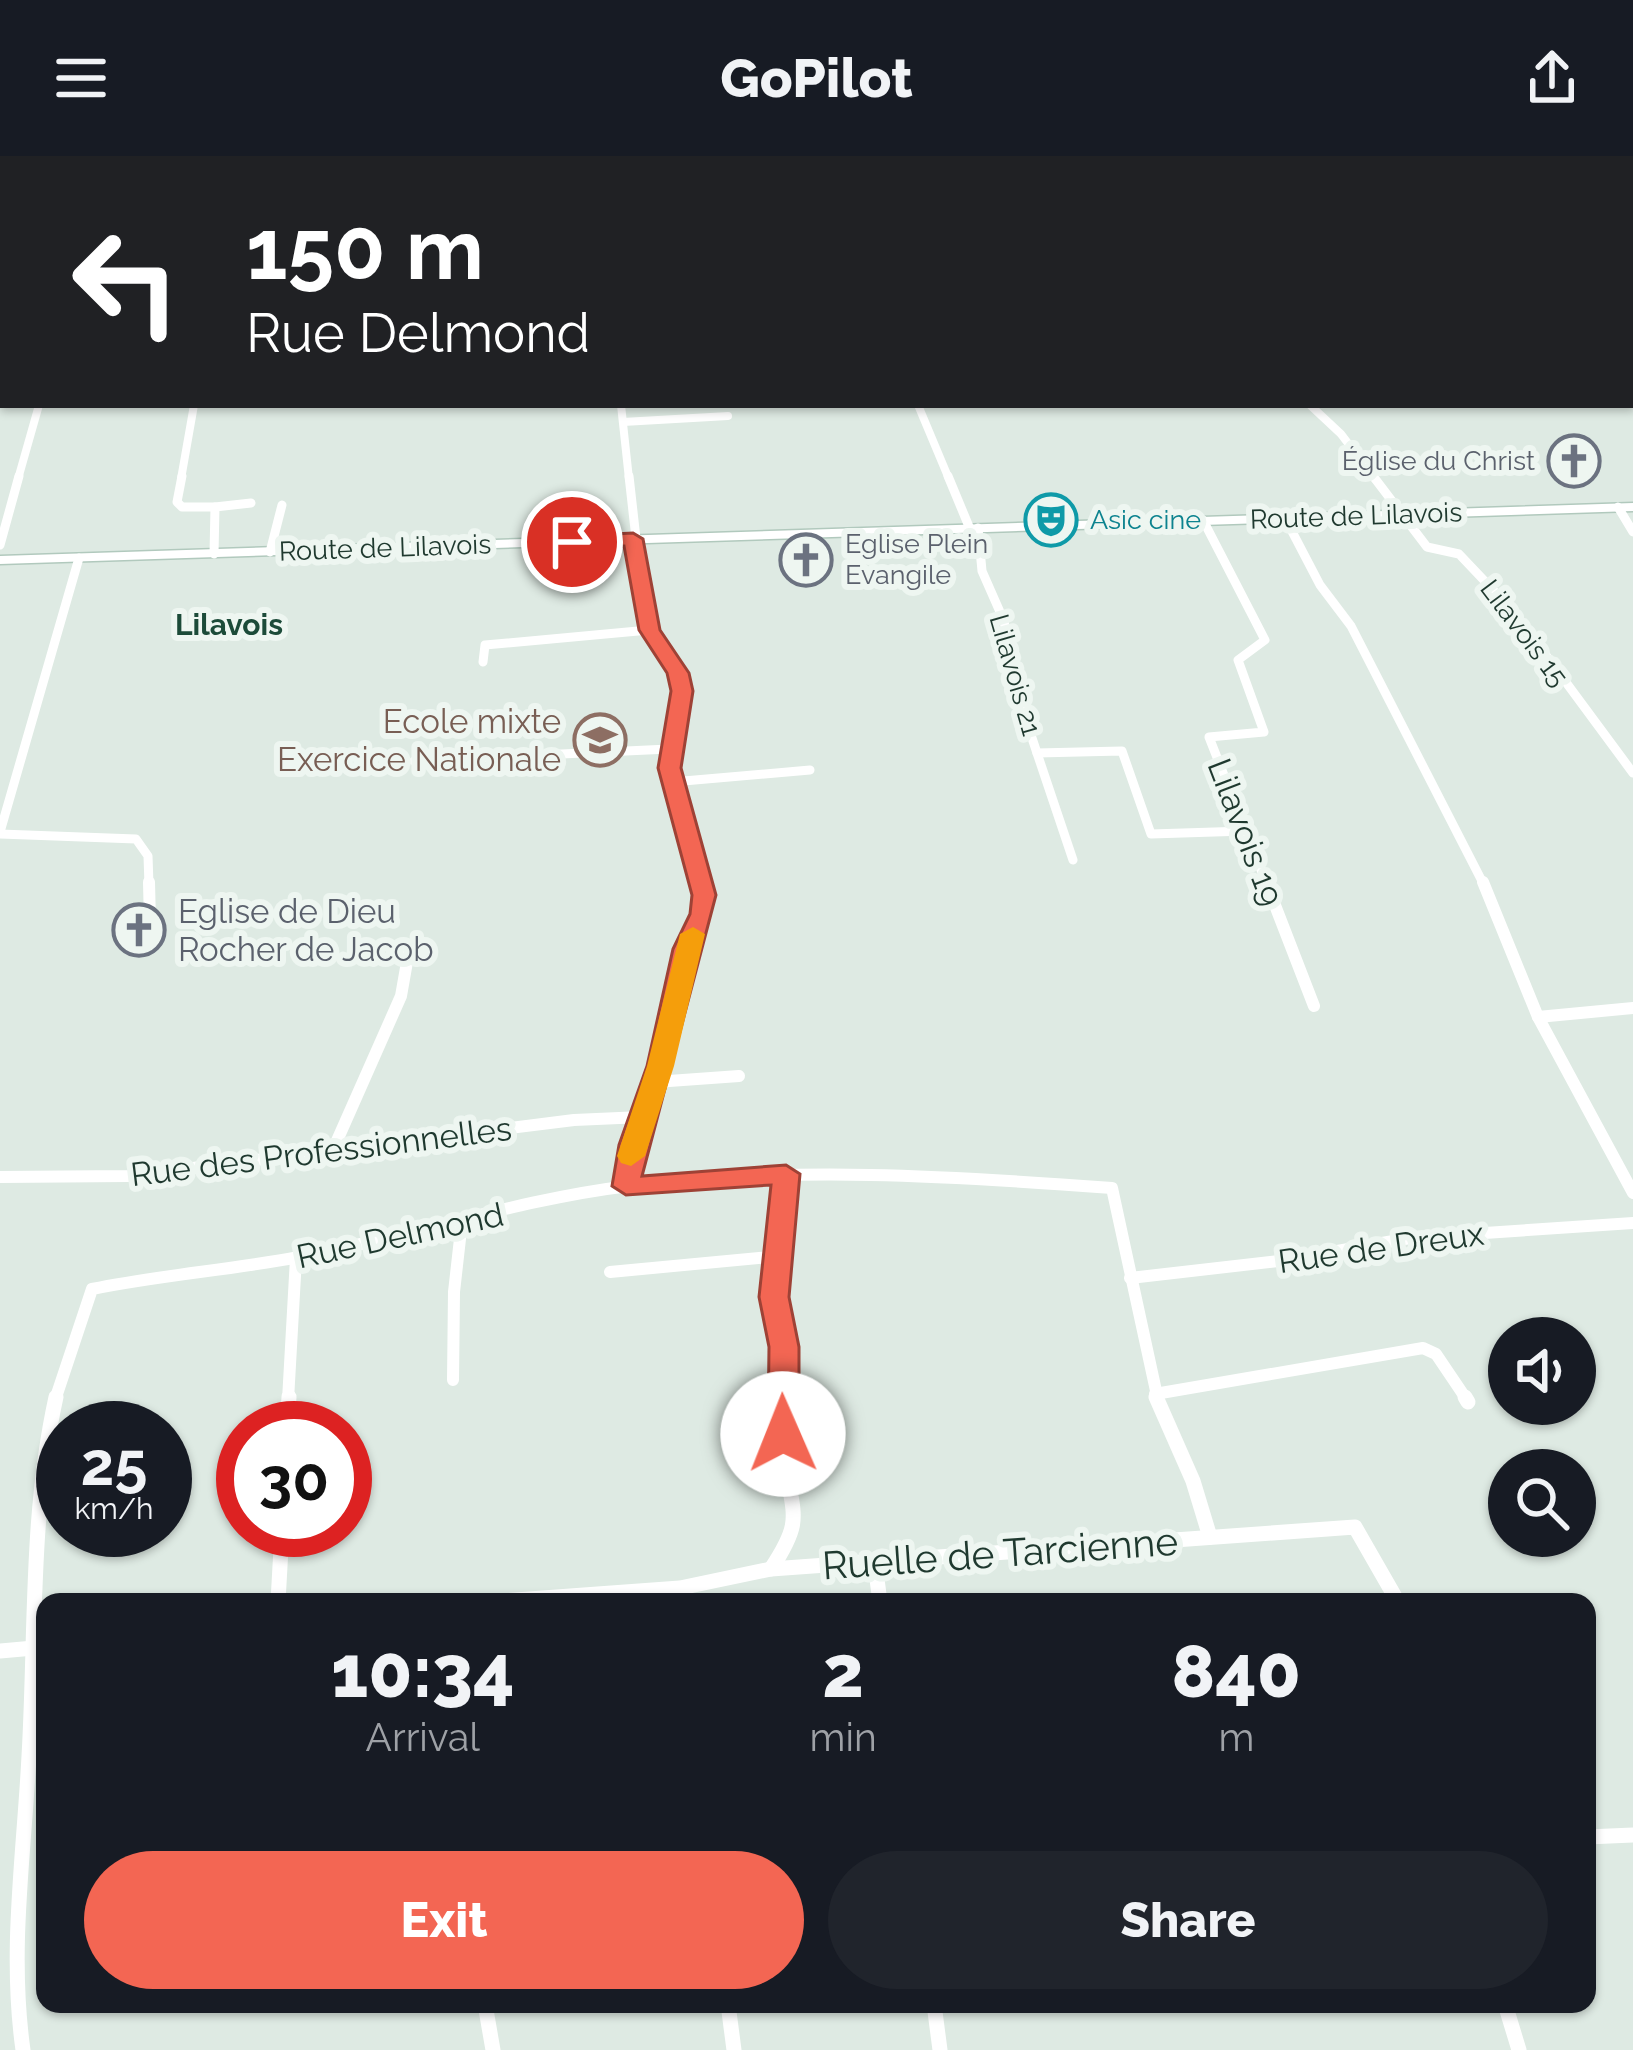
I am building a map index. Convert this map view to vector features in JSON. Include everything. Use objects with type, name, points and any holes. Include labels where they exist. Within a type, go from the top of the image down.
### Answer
[{"type":"main road","name":"Route de Lilavois","points":[[1,559],[1625,507]]},
{"type":"street","points":[[1,559],[38,408]]},
{"type":"street","points":[[193,408],[177,504],[251,503]]},
{"type":"street","points":[[621,408],[633,539],[650,630],[678,673],[682,691],[669,749],[672,782],[704,895],[703,914],[686,949],[626,1186]]},
{"type":"street","name":"Lilavois 21","points":[[920,408],[974,528],[982,572],[1004,621],[1017,693],[1073,860]]},
{"type":"street","name":"Lilavois 15","points":[[1313,408],[1341,434],[1427,547],[1459,554],[1472,565],[1514,613],[1633,773]]},
{"type":"street","points":[[623,422],[728,416]]},
{"type":"street","points":[[270,552],[282,505]]},
{"type":"street","points":[[214,507],[214,554]]},
{"type":"street","points":[[1625,507],[1633,532]]},
{"type":"street","points":[[1285,518],[1320,586],[1351,626],[1493,902],[1538,1017],[1633,1193]]},
{"type":"street","name":"Lilavois 19","points":[[1203,520],[1265,640],[1238,660],[1264,732],[1209,736],[1314,1006]]},
{"type":"street","points":[[80,558],[0,833],[136,838],[148,856],[150,923]]},
{"type":"street","points":[[483,662],[485,645],[650,630]]},
{"type":"street","points":[[414,761],[669,749]]},
{"type":"street","name":"Lilavois 21","points":[[1037,753],[1122,751],[1151,834],[1246,831]]},
{"type":"street","points":[[672,782],[810,770]]},
{"type":"street","points":[[332,1152],[400,996],[410,945]]},
{"type":"street","points":[[1538,1017],[1633,1008]]},
{"type":"street","points":[[655,1082],[739,1076]]},
{"type":"street","name":"Rue des Professionnelles","points":[[0,1177],[130,1176],[574,1120],[642,1118]]},
{"type":"street","points":[[770,1569],[788,1543],[796,1505],[785,1464],[784,1347],[774,1297],[786,1174]]},
{"type":"street","name":"Rue Delmond","points":[[39,1593],[40,1503],[52,1408],[75,1324],[92,1289],[181,1271],[296,1258],[626,1186],[786,1174],[1112,1188],[1155,1394],[1193,1481],[1210,1537]]},
{"type":"street","points":[[453,1380],[454,1292],[463,1221]]},
{"type":"street","name":"Rue de Dreux","points":[[1130,1278],[1231,1268],[1410,1238],[1633,1223]]},
{"type":"street","points":[[610,1272],[779,1256]]},
{"type":"street","points":[[288,1401],[296,1258]]},
{"type":"street","points":[[1155,1394],[1424,1348],[1436,1354],[1468,1402]]},
{"type":"street","name":"Ruelle de Tarcienne","points":[[687,1593],[770,1569],[1355,1527],[1393,1593]]},
{"type":"street","points":[[278,1593],[280,1557]]},
{"type":"street","points":[[874,1564],[879,1593]]},
{"type":"street","points":[[0,1651],[36,1647]]},
{"type":"street","name":"Rue Delmond","points":[[23,2050],[17,2019],[14,1900],[36,1682]]},
{"type":"street","points":[[1596,1837],[1633,1835]]},
{"type":"street","points":[[486,2013],[493,2050]]},
{"type":"street","points":[[729,2013],[734,2050]]},
{"type":"street","points":[[935,2013],[940,2050]]},
{"type":"street","points":[[1508,2013],[1520,2050]]},
{"type":"slow traffic","points":[[631,1156],[660,1066],[693,934]]},
{"type":"place","name":"Église du Christ","points":[[1574,461]]},
{"type":"place","name":"Asic cine","points":[[1051,520]]},
{"type":"place","name":"Eglise Plein Evangile","points":[[806,560]]},
{"type":"place","name":"Ecole mixte Exercice Nationale","points":[[600,740]]},
{"type":"place","name":"Eglise de Dieu Rocher de Jacob","points":[[139,930]]},
{"type":"district","name":"Lilavois","points":[[229,625]]},
{"type":"route","points":[[572,542],[633,539],[650,630],[678,673],[682,691],[669,749],[670,768],[678,813],[704,895],[703,914],[686,949],[626,1186],[786,1174],[774,1297],[784,1347],[783,1434]]}]
